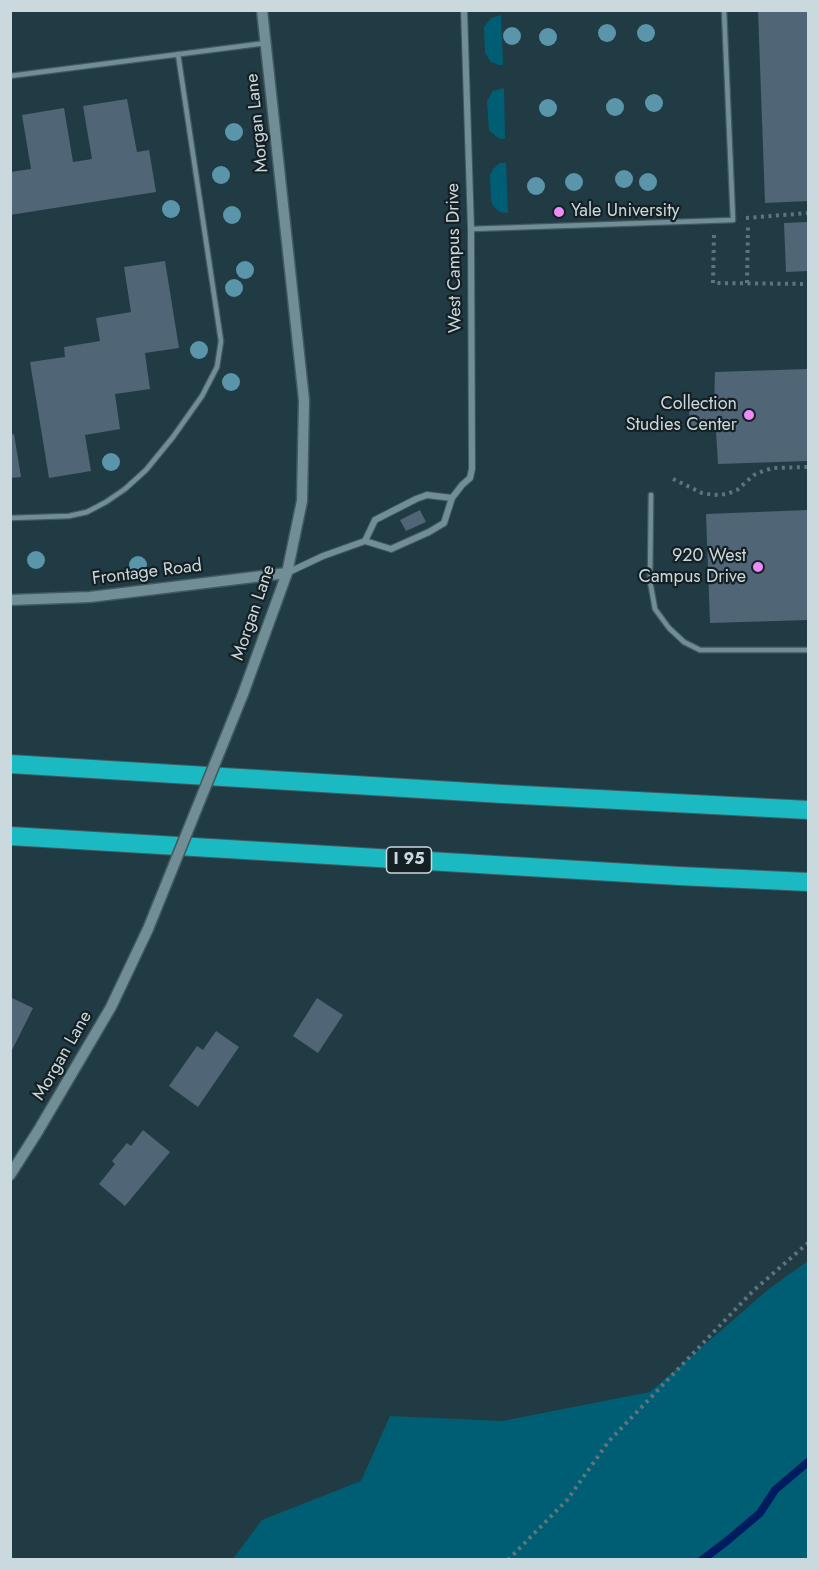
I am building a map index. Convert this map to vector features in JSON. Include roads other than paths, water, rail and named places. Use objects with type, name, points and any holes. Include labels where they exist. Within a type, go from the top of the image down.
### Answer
[{"type":"highway","points":[[10,764],[808,810]]},
{"type":"highway","name":"I 95","points":[[10,836],[635,874],[808,882]]},
{"type":"street","name":"Morgan Lane","points":[[10,1175],[111,1007],[148,929],[243,694],[287,573],[302,501],[304,400],[262,10]]},
{"type":"street","name":"West Campus Drive","points":[[365,541],[391,549],[444,523],[452,498],[470,478],[472,469],[471,229],[464,10]]},
{"type":"street","points":[[287,573],[323,556],[365,541],[375,520],[416,499],[427,495],[452,498]]},
{"type":"street","name":"Frontage Road","points":[[10,600],[90,597],[287,573]]},
{"type":"lane","points":[[471,229],[733,220],[724,10]]},
{"type":"lane","points":[[10,76],[266,43]]},
{"type":"lane","points":[[10,518],[69,516],[87,512],[125,489],[146,470],[173,437],[202,396],[217,367],[221,341],[178,54]]},
{"type":"lane","points":[[651,495],[650,581],[655,609],[669,628],[684,642],[700,650],[808,650]]},
{"type":"waterway","points":[[702,1560],[760,1513],[775,1490],[808,1462]]},
{"type":"place","name":"Yale University","points":[[559,212]]},
{"type":"place","name":"Collection Studies Center","points":[[749,415]]},
{"type":"place","name":"920 West Campus Drive","points":[[758,567]]}]
